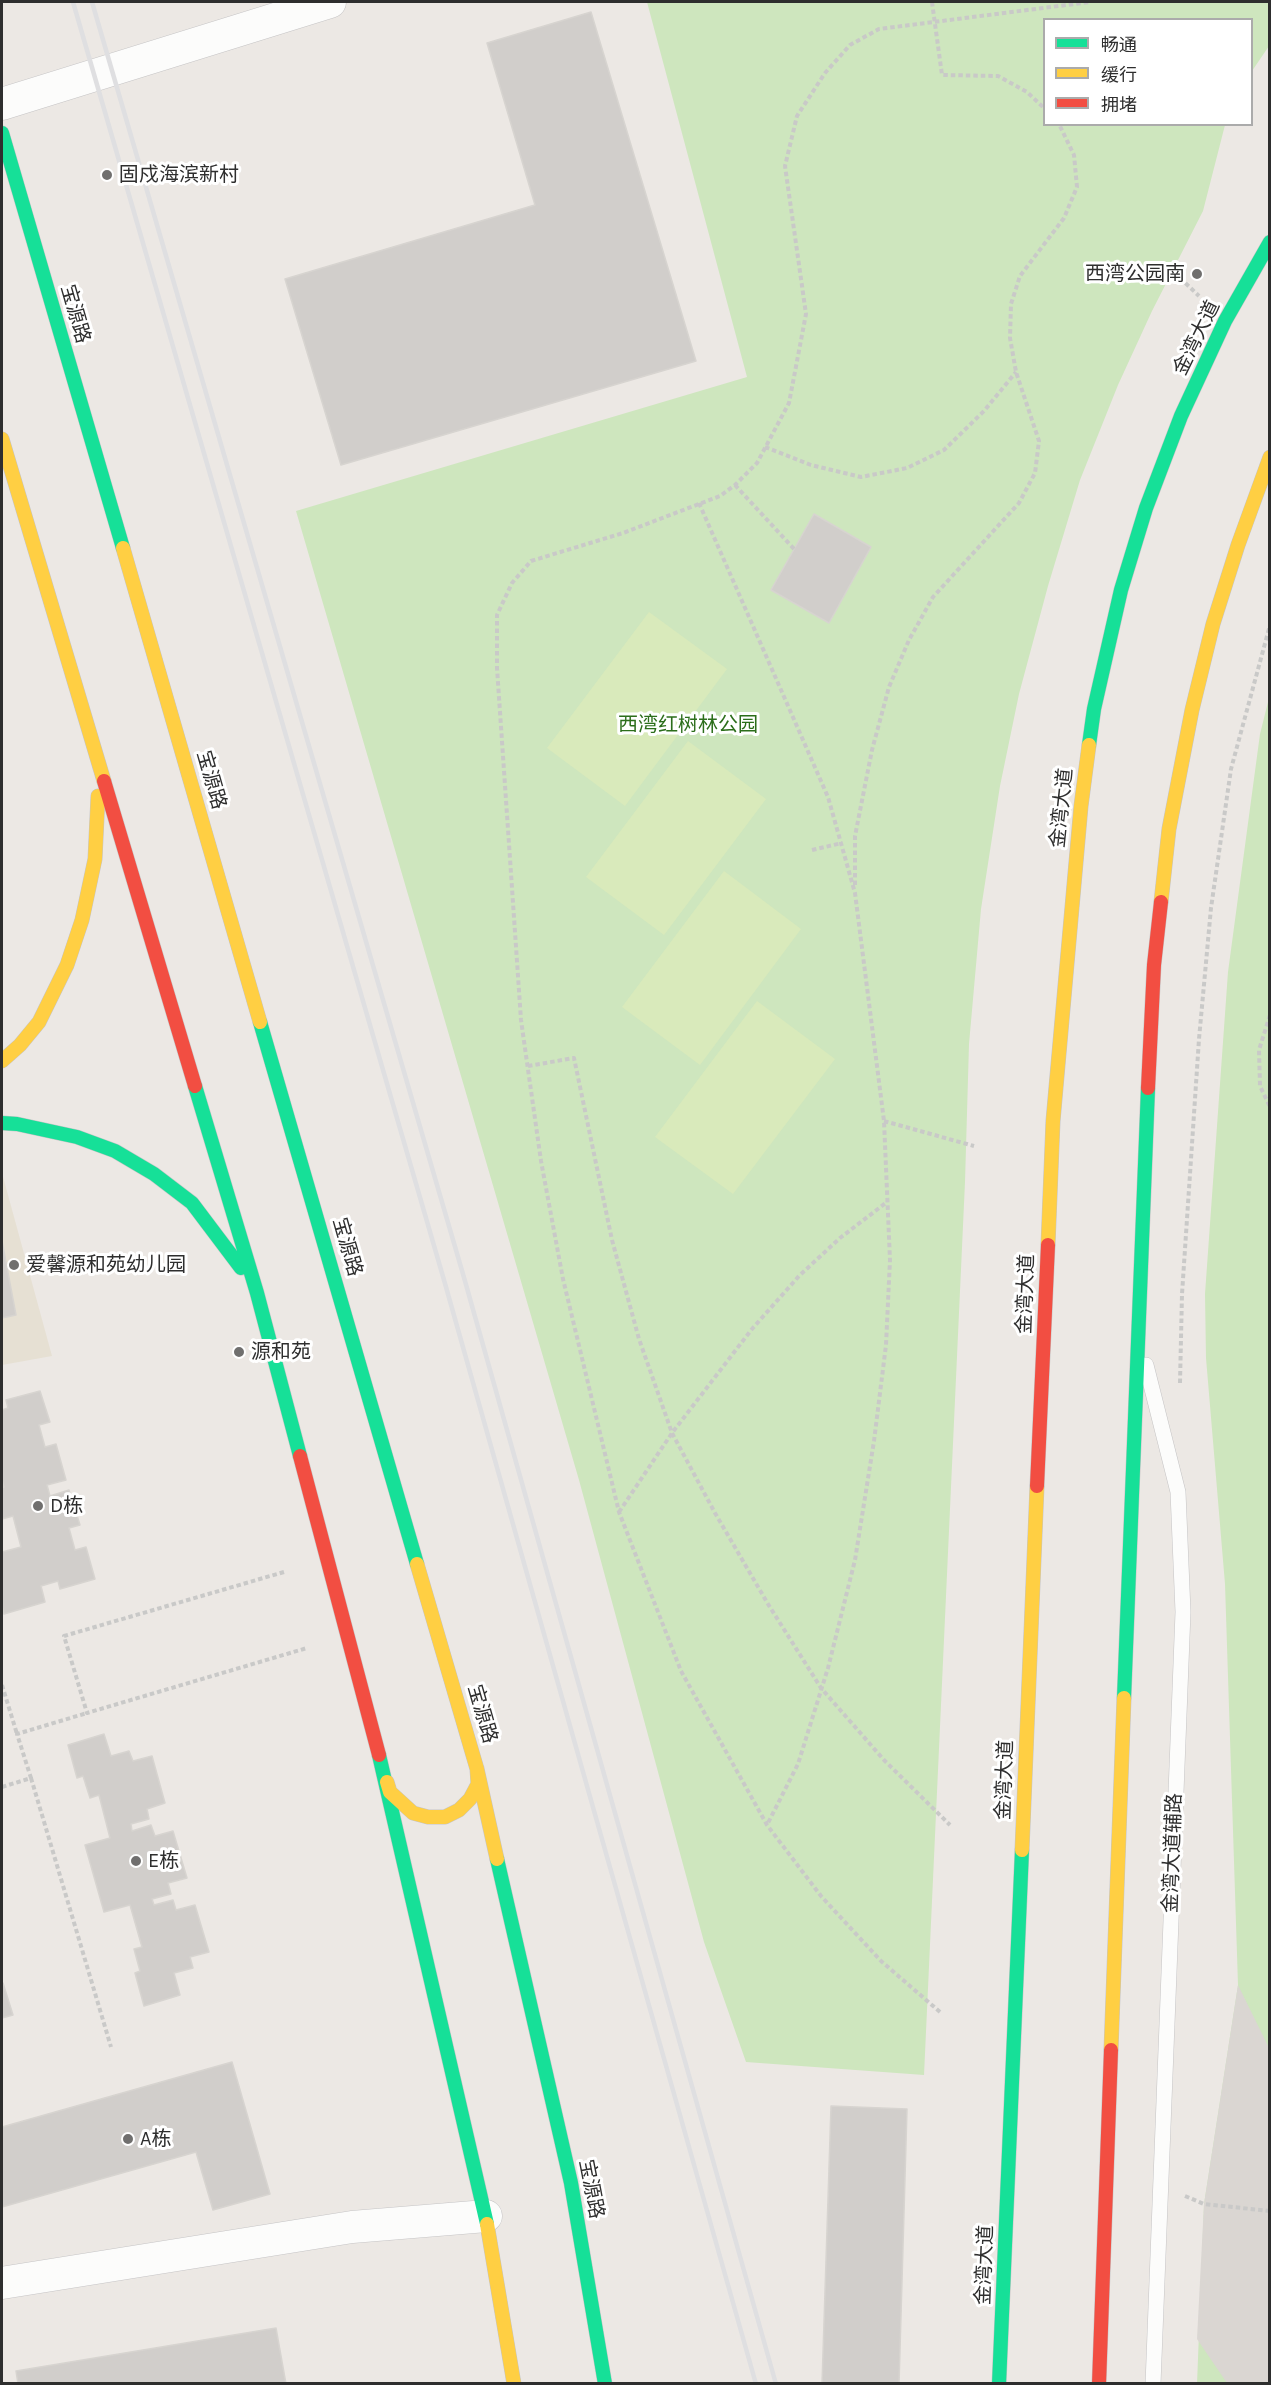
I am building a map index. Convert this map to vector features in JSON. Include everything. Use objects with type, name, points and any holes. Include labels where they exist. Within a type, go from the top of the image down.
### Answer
[{"type":"main road","name":"宝源路","points":[[2,134],[477,1769],[572,2183],[605,2384]]},
{"type":"main road","name":"金湾大道","points":[[999,2384],[1053,1121],[1081,806],[1094,709],[1121,590],[1146,508],[1181,416],[1225,321],[1269,242]]},
{"type":"main road","points":[[2,438],[99,770],[257,1293],[384,1775],[486,2216],[514,2384]]},
{"type":"main road","points":[[1099,2384],[1137,1327],[1154,965],[1169,829],[1192,710],[1213,624],[1269,457]]},
{"type":"main road","points":[[2,1061],[20,1045],[39,1022],[67,965],[82,920],[95,859],[99,770]]},
{"type":"main road","points":[[2,1123],[77,1137],[115,1151],[154,1174],[192,1203],[225,1245],[257,1293]]},
{"type":"main road","points":[[384,1775],[390,1792],[413,1813],[429,1817],[445,1817],[459,1810],[470,1798],[478,1784],[477,1769]]},
{"type":"street","points":[[2,104],[330,2]]},
{"type":"street","points":[[2,2283],[351,2227],[486,2216]]},
{"type":"lane","name":"金湾大道辅路","points":[[1137,1327],[1178,1492],[1183,1612],[1153,2384]]},
{"type":"path","points":[[932,2],[942,75],[998,76],[1027,92],[1043,107]]},
{"type":"path","points":[[940,2012],[881,1961],[836,1913],[768,1825],[681,1671],[619,1512],[562,1279],[541,1161],[521,1020],[497,668],[497,615],[512,583],[531,561],[623,533],[720,496],[757,464],[789,403],[806,314],[785,166],[797,116],[825,73],[850,45],[879,29],[1064,3],[1090,2]]},
{"type":"path","points":[[855,893],[855,836],[872,750],[889,687],[909,640],[933,597],[1019,502],[1035,473],[1039,441],[1016,372],[1010,338],[1011,304],[1020,276],[1064,218],[1077,187],[1074,155],[1060,126]]},
{"type":"path","points":[[765,447],[811,465],[861,477],[907,468],[944,450],[984,411],[1016,372]]},
{"type":"path","points":[[735,485],[794,549]]},
{"type":"path","points":[[699,504],[828,797],[842,843],[855,893],[885,1121],[890,1260],[886,1345],[874,1441],[855,1560],[798,1764],[768,1825]]},
{"type":"path","points":[[1180,1387],[1182,1294],[1199,1039],[1211,908],[1231,769],[1269,625]]},
{"type":"path","points":[[812,850],[842,843]]},
{"type":"path","points":[[1269,1015],[1259,1050],[1260,1086],[1269,1107]]},
{"type":"path","points":[[528,1066],[574,1058],[612,1240],[639,1339],[672,1433],[768,1604],[821,1688],[884,1760],[950,1825]]},
{"type":"path","points":[[885,1121],[974,1146]]},
{"type":"path","points":[[619,1512],[672,1433],[752,1329],[799,1276],[840,1238],[887,1202]]},
{"type":"path","points":[[87,1713],[64,1636],[285,1572]]},
{"type":"path","points":[[17,1734],[308,1648]]},
{"type":"path","points":[[2,1685],[111,2047]]},
{"type":"path","points":[[2,1787],[31,1778]]},
{"type":"path","points":[[1161,2184],[1204,2204],[1269,2211]]},
{"type":"shaded area","name":"爱馨源和苑幼儿园","points":[[2,1173],[52,1356],[2,1365]]},
{"type":"shaded area","points":[[1238,1985],[1269,2048],[1269,2383],[1227,2383],[1197,2339],[1204,2204]]},
{"type":"green space","name":"西湾红树林公园","points":[[647,2],[1269,2],[1269,46],[1253,70],[1253,18],[1043,18],[1043,126],[1225,126],[1203,211],[1152,311],[1118,385],[1080,480],[1019,694],[1000,786],[981,909],[969,1044],[965,1182],[924,2075],[746,2062],[704,1942],[579,1480],[296,511],[747,377]]},
{"type":"green space","points":[[649,612],[727,669],[625,806],[547,748]]},
{"type":"green space","points":[[1269,698],[1270,2383],[1197,2384],[1204,2204],[1238,1985],[1225,1584],[1206,1358],[1205,1294],[1228,972],[1260,734]]},
{"type":"green space","points":[[688,741],[766,799],[664,935],[586,877]]},
{"type":"green space","points":[[724,871],[801,929],[700,1065],[622,1007]]},
{"type":"green space","points":[[757,1001],[835,1059],[733,1194],[655,1137]]},
{"type":"building","points":[[591,12],[696,361],[341,465],[285,279],[535,205],[487,43]]},
{"type":"building","points":[[814,514],[871,547],[829,623],[771,590]]},
{"type":"building","points":[[2,1241],[16,1315],[2,1318]]},
{"type":"building","name":"D栋","points":[[40,1391],[50,1422],[39,1425],[45,1447],[56,1444],[66,1480],[47,1485],[50,1496],[69,1490],[80,1525],[69,1528],[75,1550],[86,1547],[95,1579],[60,1589],[58,1581],[41,1586],[45,1602],[4,1614],[2,1552],[21,1547],[13,1516],[2,1519],[2,1488],[4,1487],[2,1480],[2,1410],[8,1408],[6,1400]]},
{"type":"building","name":"E栋","points":[[104,1734],[111,1756],[129,1751],[133,1761],[152,1756],[165,1803],[147,1809],[149,1819],[131,1824],[132,1831],[151,1825],[155,1836],[173,1831],[187,1878],[168,1883],[171,1894],[152,1899],[154,1905],[173,1900],[176,1910],[195,1905],[209,1952],[190,1957],[193,1968],[174,1973],[180,1995],[144,2006],[135,1973],[140,1971],[134,1949],[142,1947],[130,1905],[104,1912],[85,1845],[110,1838],[99,1795],[90,1798],[83,1776],[77,1778],[68,1745]]},
{"type":"building","points":[[2,1983],[13,2015],[2,2018]]},
{"type":"building","name":"A栋","points":[[232,2062],[270,2194],[213,2210],[196,2152],[2,2207],[2,2127]]},
{"type":"building","points":[[831,2106],[907,2109],[899,2384],[822,2384]]},
{"type":"building","points":[[276,2328],[286,2384],[18,2384],[16,2371]]},
{"type":"railway","points":[[73,2],[444,1280],[756,2384]]},
{"type":"railway","points":[[92,2],[463,1274],[776,2384]]},
{"type":"traffic: fast","points":[[2,133],[123,548]]},
{"type":"traffic: fast","points":[[1089,745],[1094,709],[1121,590],[1146,508],[1181,416],[1225,321],[1270,242]]},
{"type":"traffic: fast","points":[[260,1022],[417,1564]]},
{"type":"traffic: fast","points":[[195,1086],[257,1293],[300,1456]]},
{"type":"traffic: fast","points":[[1124,1698],[1148,1088]]},
{"type":"traffic: fast","points":[[2,1123],[77,1137],[115,1151],[154,1174],[192,1203],[241,1268]]},
{"type":"traffic: fast","points":[[379,1755],[487,2224]]},
{"type":"traffic: fast","points":[[999,2384],[1022,1850]]},
{"type":"traffic: fast","points":[[497,1859],[571,2183],[605,2384]]},
{"type":"traffic: slow","points":[[2,439],[104,781]]},
{"type":"traffic: slow","points":[[1161,902],[1169,829],[1192,710],[1213,624],[1238,545],[1270,457]]},
{"type":"traffic: slow","points":[[123,548],[260,1022]]},
{"type":"traffic: slow","points":[[1048,1245],[1053,1121],[1081,806],[1089,745]]},
{"type":"traffic: slow","points":[[2,1061],[20,1045],[39,1022],[67,965],[82,920],[95,859],[98,796]]},
{"type":"traffic: slow","points":[[1022,1850],[1037,1486]]},
{"type":"traffic: slow","points":[[417,1564],[477,1769],[497,1859]]},
{"type":"traffic: slow","points":[[1111,2050],[1124,1698]]},
{"type":"traffic: slow","points":[[387,1782],[390,1792],[413,1813],[428,1817],[445,1817],[459,1810],[470,1799],[478,1784],[477,1769]]},
{"type":"traffic: slow","points":[[487,2224],[514,2384]]},
{"type":"traffic: jam","points":[[104,781],[195,1086]]},
{"type":"traffic: jam","points":[[1148,1088],[1154,965],[1161,902]]},
{"type":"traffic: jam","points":[[1037,1486],[1048,1245]]},
{"type":"traffic: jam","points":[[300,1456],[379,1755]]},
{"type":"traffic: jam","points":[[1099,2384],[1111,2050]]},
{"type":"place","name":"固戍海滨新村","points":[[107,175]]},
{"type":"place","name":"西湾公园南","points":[[1197,274]]},
{"type":"place","name":"爱馨源和苑幼儿园","points":[[14,1265]]},
{"type":"place","name":"源和苑","points":[[239,1352]]},
{"type":"place","name":"D栋","points":[[38,1506]]},
{"type":"place","name":"E栋","points":[[136,1861]]},
{"type":"place","name":"A栋","points":[[128,2139]]}]
